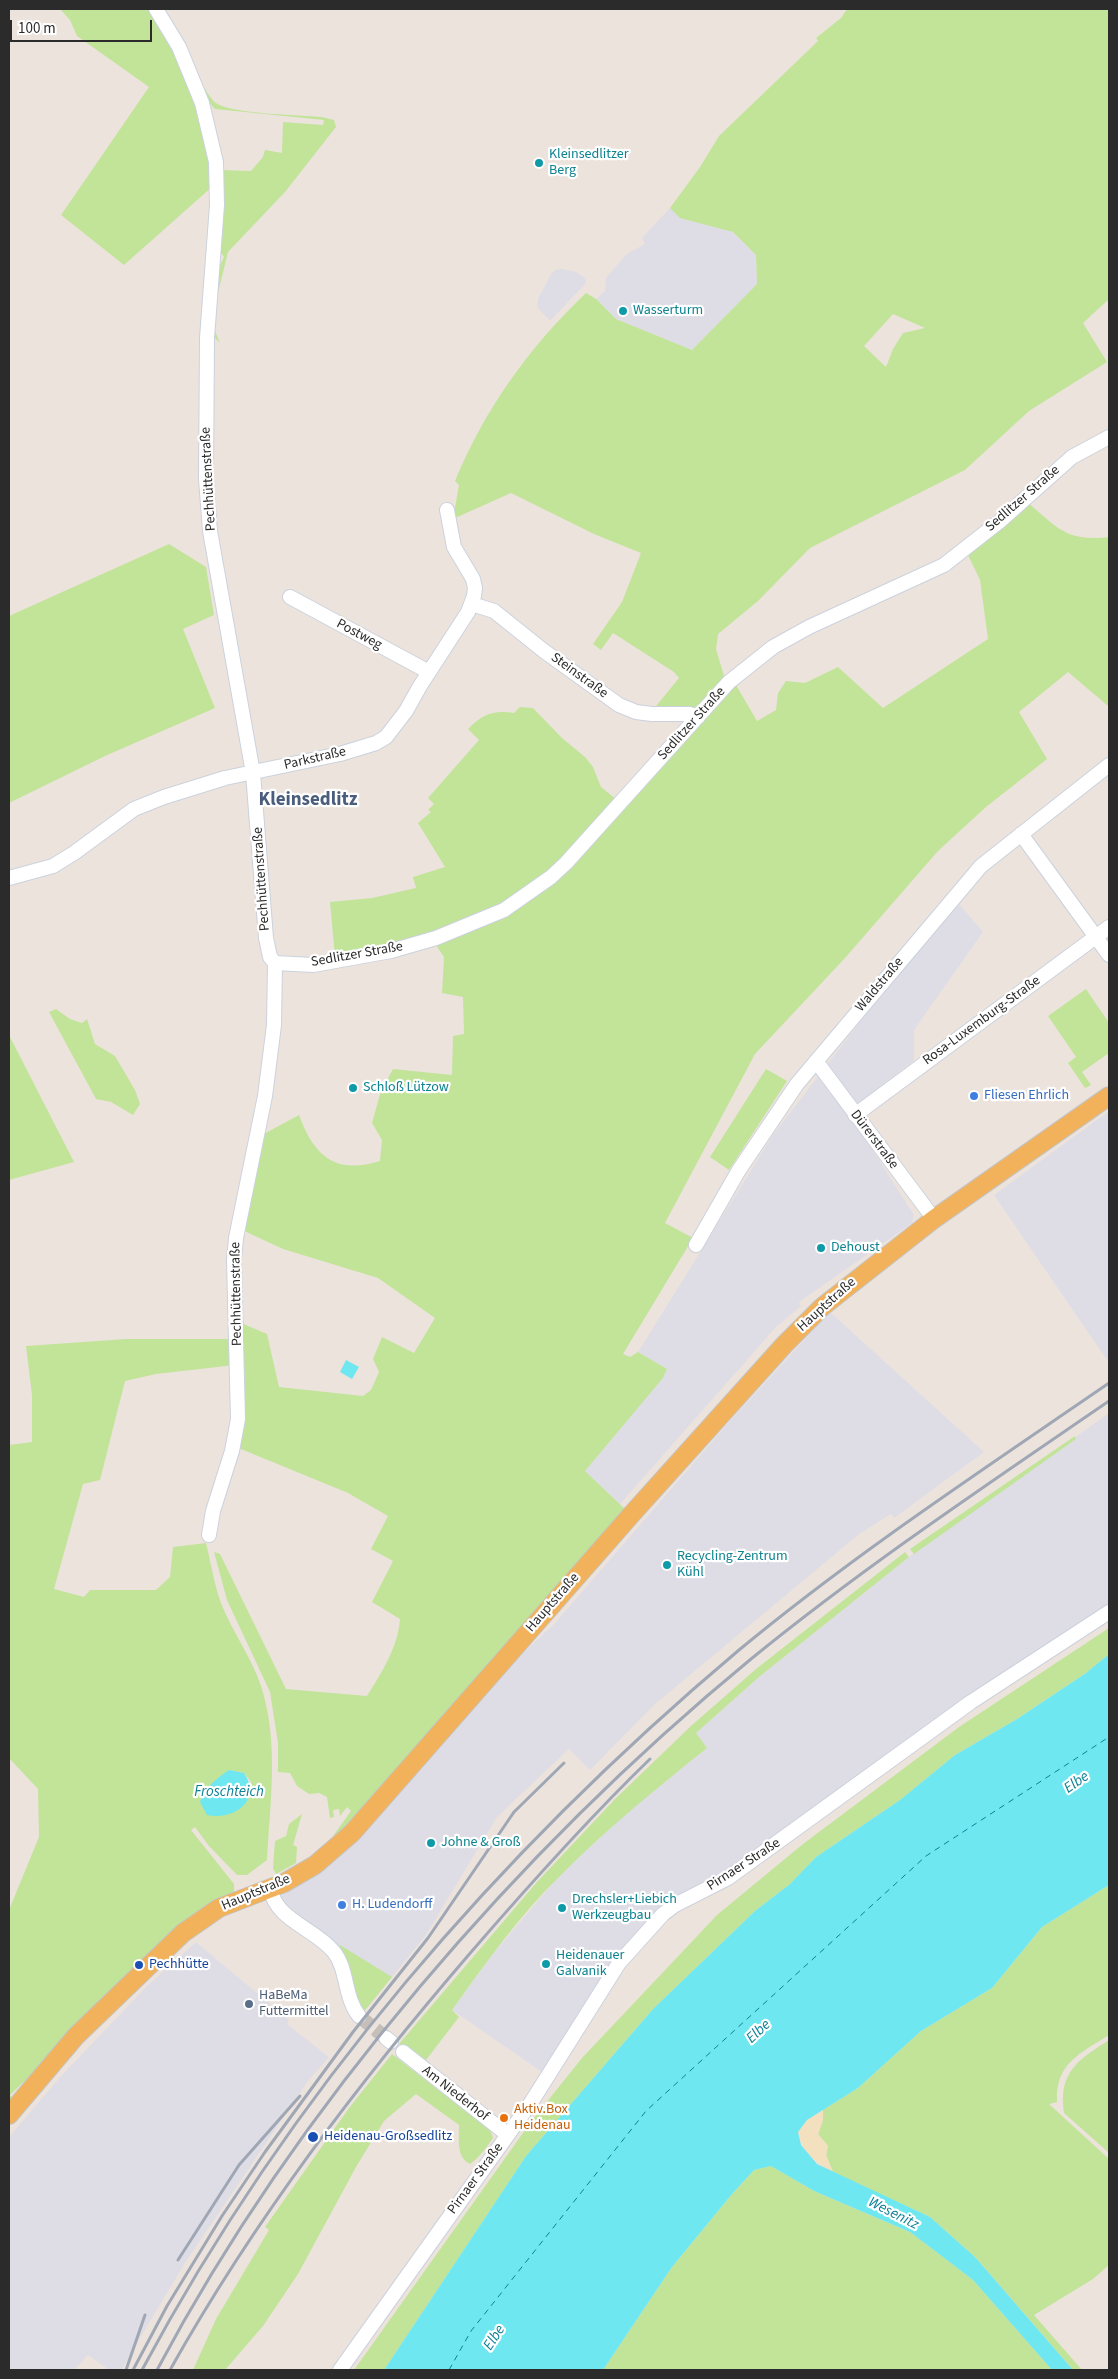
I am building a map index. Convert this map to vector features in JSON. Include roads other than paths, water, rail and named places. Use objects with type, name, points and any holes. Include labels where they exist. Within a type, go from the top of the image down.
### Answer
[{"type":"main road","name":"Hauptstraße","points":[[9,2115],[76,2036],[183,1933],[219,1908],[270,1888],[315,1865],[352,1832],[542,1614],[784,1345],[851,1282],[934,1218],[1109,1096]]},
{"type":"street","name":"Pechhüttenstraße","points":[[156,9],[179,47],[202,103],[216,162],[217,205],[207,338],[206,479],[210,531],[253,773],[266,938],[272,960],[274,1025],[266,1096],[236,1238],[234,1260],[238,1419],[232,1451],[213,1511],[209,1535]]},
{"type":"street","name":"Sedlitzer Straße","points":[[272,960],[313,964],[391,951],[436,938],[504,910],[551,878],[729,682],[773,647],[809,627],[944,565],[1000,521],[1072,457],[1109,436]]},
{"type":"street","points":[[447,510],[454,547],[475,588],[472,604]]},
{"type":"street","name":"Postweg","points":[[290,597],[428,672]]},
{"type":"street","name":"Parkstraße","points":[[9,878],[52,866],[74,854],[134,809],[193,787],[224,778],[340,754],[376,743],[386,737],[398,724],[428,672],[472,604]]},
{"type":"street","name":"Steinstraße","points":[[472,604],[494,611],[544,652],[619,705],[636,712],[690,714],[698,717]]},
{"type":"street","name":"Waldstraße","points":[[696,1245],[739,1170],[797,1084],[981,866],[1109,765]]},
{"type":"street","points":[[1021,834],[1109,955]]},
{"type":"street","name":"Rosa-Luxemburg-Straße","points":[[855,1115],[1109,927]]},
{"type":"street","name":"Dürerstraße","points":[[816,1061],[934,1218]]},
{"type":"street","name":"Pirnaer Straße","points":[[340,2370],[508,2135],[619,1963],[663,1914],[675,1905],[728,1878],[971,1702],[1109,1612]]},
{"type":"street","points":[[270,1888],[278,1908],[334,1952],[340,1964],[348,1996],[359,2016]]},
{"type":"street","name":"Am Niederhof","points":[[403,2052],[508,2135]]},
{"type":"water","points":[[346,1360],[359,1367],[352,1379],[340,1372]]},
{"type":"water","points":[[1109,1654],[1109,1885],[1042,1927],[992,1988],[921,2031],[858,2088],[807,2120],[798,2132],[801,2145],[817,2164],[930,2217],[975,2257],[1073,2370],[1052,2370],[973,2280],[910,2232],[814,2191],[771,2166],[754,2170],[732,2194],[672,2267],[603,2370],[384,2370],[526,2156],[653,2009],[755,1911],[790,1884],[816,1857],[900,1800],[955,1755],[1017,1719],[1086,1673]]},
{"type":"water","name":"Froschteich","points":[[229,1770],[244,1773],[249,1783],[250,1792],[248,1800],[236,1811],[227,1815],[207,1815],[200,1802],[202,1797],[212,1784]]},
{"type":"tunnel","points":[[359,2016],[386,2038]]},
{"type":"railway","points":[[142,2370],[200,2268],[264,2169],[333,2074],[406,1982],[484,1894],[565,1809],[651,1728],[739,1650],[783,1614],[921,1512],[1109,1383]]},
{"type":"railway","points":[[157,2370],[213,2271],[276,2174],[346,2079],[420,1987],[498,1898],[580,1813],[665,1733],[751,1659],[794,1625],[882,1558],[1109,1401]]},
{"type":"railway","points":[[170,2370],[202,2314],[273,2206],[310,2153],[389,2051],[430,2000],[537,1877],[650,1759]]},
{"type":"railway","points":[[133,2370],[167,2306],[222,2216],[265,2152],[353,2032],[428,1938],[514,1812],[564,1763]]},
{"type":"railway","points":[[178,2260],[239,2165],[300,2096]]},
{"type":"railway","points":[[126,2370],[145,2315]]},
{"type":"place","name":"Kleinsedlitzer Berg","points":[[539,163]]},
{"type":"place","name":"Wasserturm","points":[[623,311]]},
{"type":"place","name":"Schloß Lützow","points":[[353,1088]]},
{"type":"place","name":"Fliesen Ehrlich","points":[[974,1096]]},
{"type":"place","name":"Dehoust","points":[[821,1248]]},
{"type":"place","name":"Recycling-Zentrum Kühl","points":[[667,1565]]},
{"type":"place","name":"Johne & Groß","points":[[431,1843]]},
{"type":"place","name":"H. Ludendorff","points":[[342,1905]]},
{"type":"place","name":"Drechsler+Liebich Werkzeugbau","points":[[562,1908]]},
{"type":"place","name":"Heidenauer Galvanik","points":[[546,1964]]},
{"type":"place","name":"Pechhütte","points":[[139,1965]]},
{"type":"place","name":"HaBeMa Futtermittel","points":[[249,2004]]},
{"type":"place","name":"Aktiv.Box Heidenau","points":[[504,2118]]},
{"type":"place","name":"Heidenau-Großsedlitz","points":[[313,2137]]},
{"type":"district","name":"Kleinsedlitz","points":[[308,801]]},
{"type":"water label","name":"Elbe","points":[[1077,1783]]},
{"type":"water label","name":"Elbe","points":[[759,2032]]},
{"type":"water label","name":"Wesenitz","points":[[893,2214]]},
{"type":"water label","name":"Elbe","points":[[495,2338]]}]
